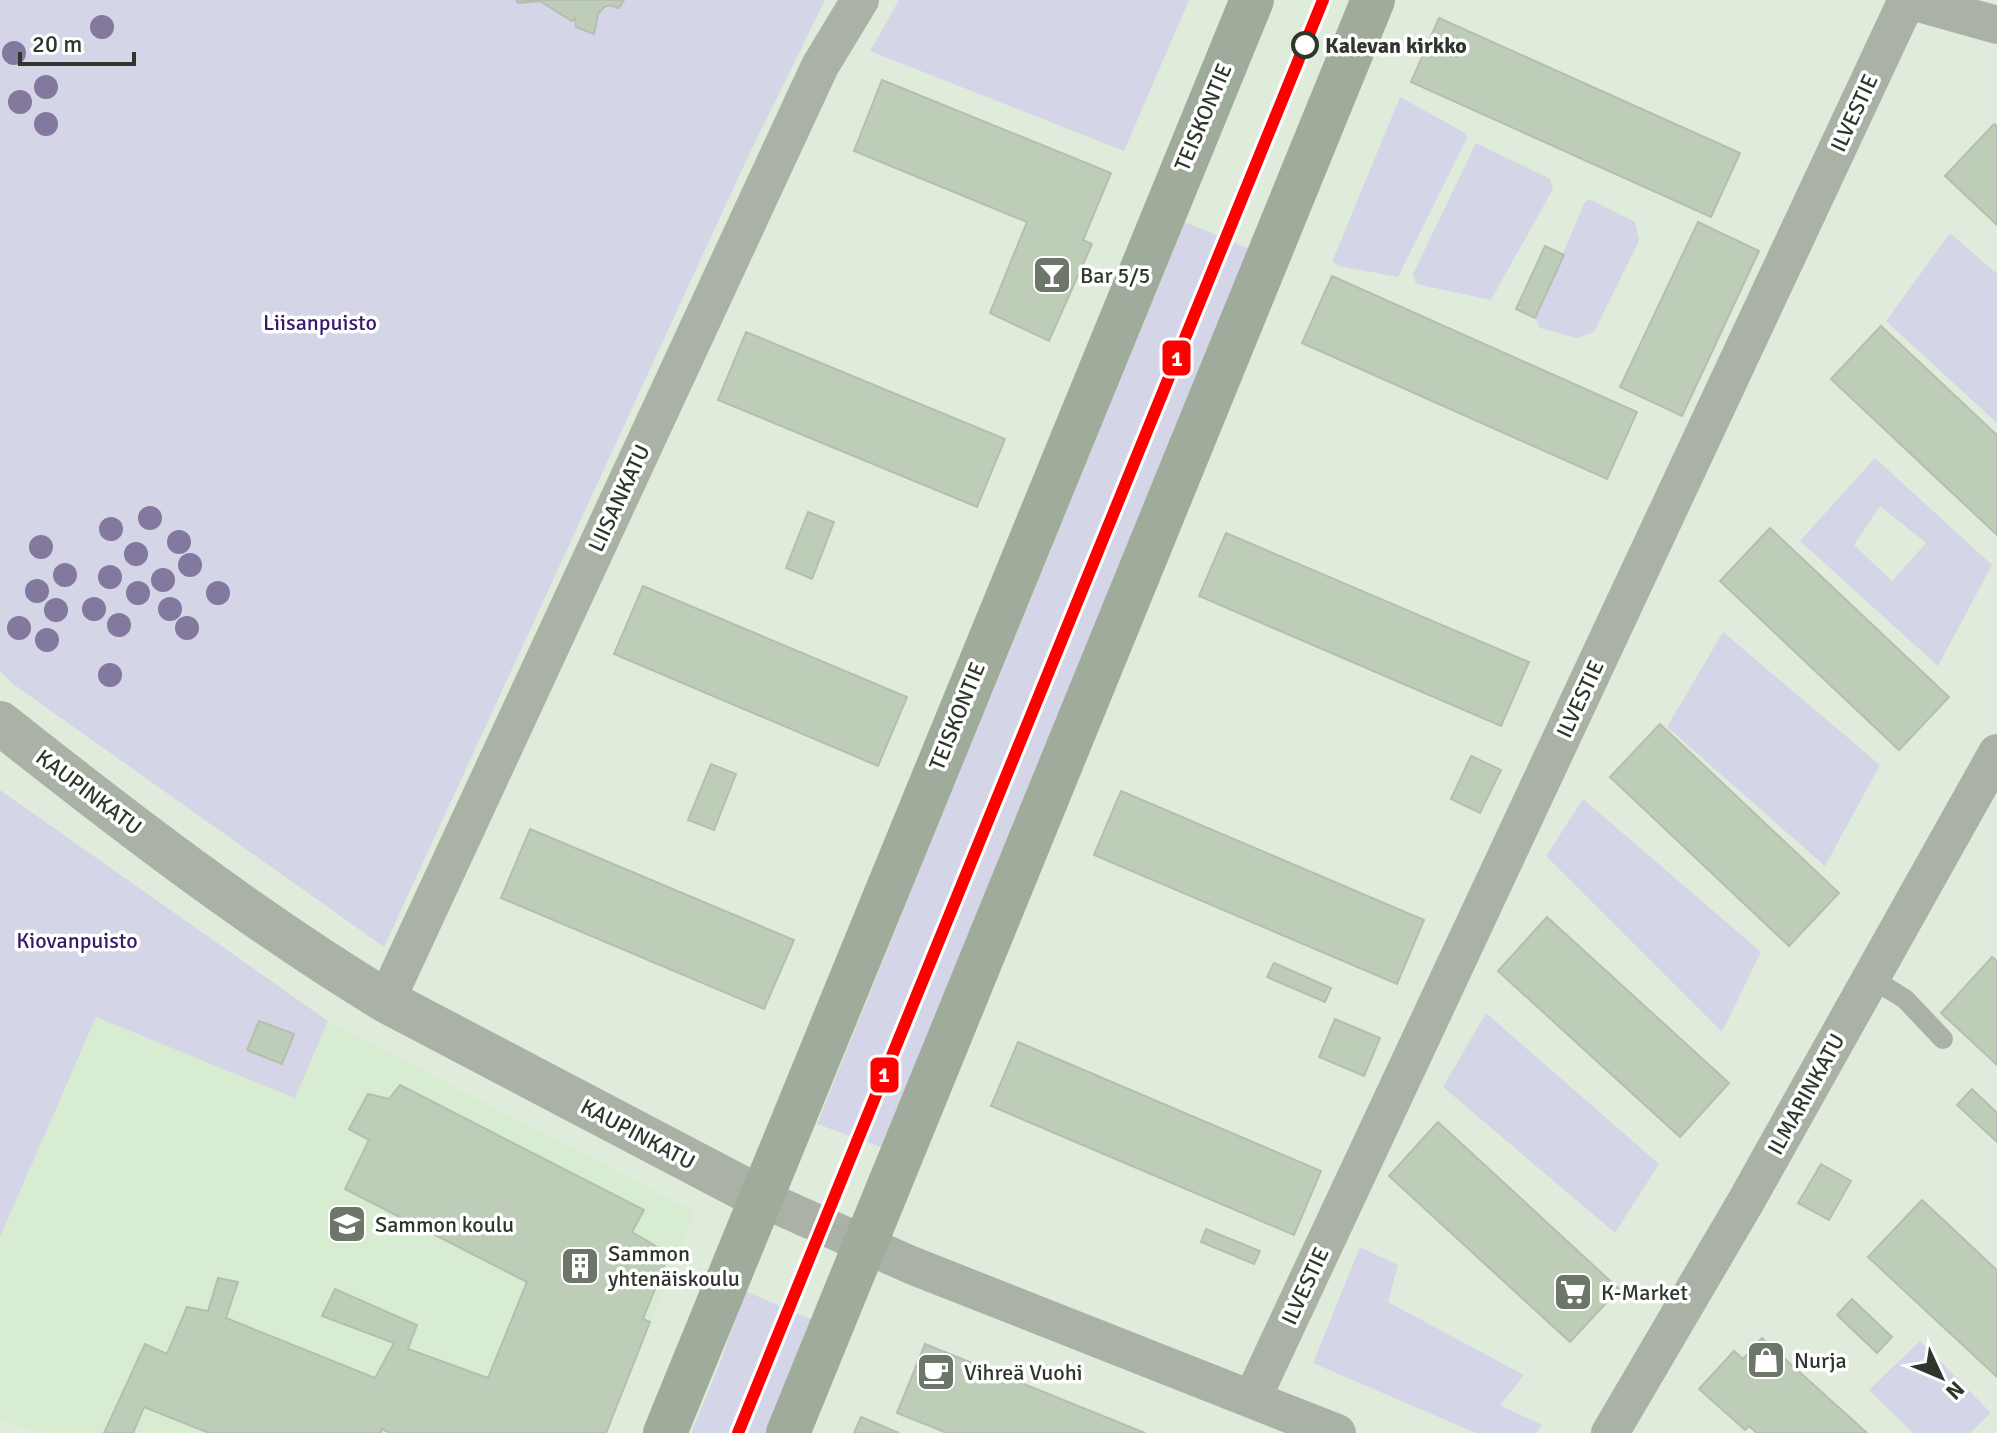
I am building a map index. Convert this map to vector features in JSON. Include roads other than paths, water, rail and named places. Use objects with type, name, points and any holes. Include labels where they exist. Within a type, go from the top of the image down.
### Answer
[{"type":"main road","name":"TEISKONTIE","points":[[665,1433],[1252,0]]},
{"type":"main road","points":[[788,1433],[1373,0]]},
{"type":"street","name":"LIISANKATU","points":[[386,1001],[814,79],[860,0]]},
{"type":"street","points":[[1908,0],[1955,6],[1997,25]]},
{"type":"street","name":"ILVESTIE","points":[[1252,1399],[1908,0]]},
{"type":"street","name":"KAUPINKATU","points":[[0,723],[215,886],[386,1001],[761,1198],[864,1245],[1337,1433]]},
{"type":"street","name":"ILMARINKATU","points":[[1610,1433],[1745,1203],[1997,753]]},
{"type":"lane","points":[[1871,978],[1905,999],[1943,1039]]},
{"type":"place","name":"Kalevan kirkko","points":[[1305,45]]},
{"type":"place","name":"Bar 5/5","points":[[1052,275]]},
{"type":"place","name":"Sammon koulu","points":[[347,1224]]},
{"type":"place","name":"Sammon yhtenäiskoulu","points":[[580,1266]]},
{"type":"place","name":"K-Market","points":[[1573,1292]]},
{"type":"place","name":"Nurja","points":[[1766,1360]]},
{"type":"place","name":"Vihreä Vuohi","points":[[936,1372]]},
{"type":"park label","name":"Liisanpuisto","points":[[320,322]]},
{"type":"park label","name":"Kiovanpuisto","points":[[77,940]]}]
